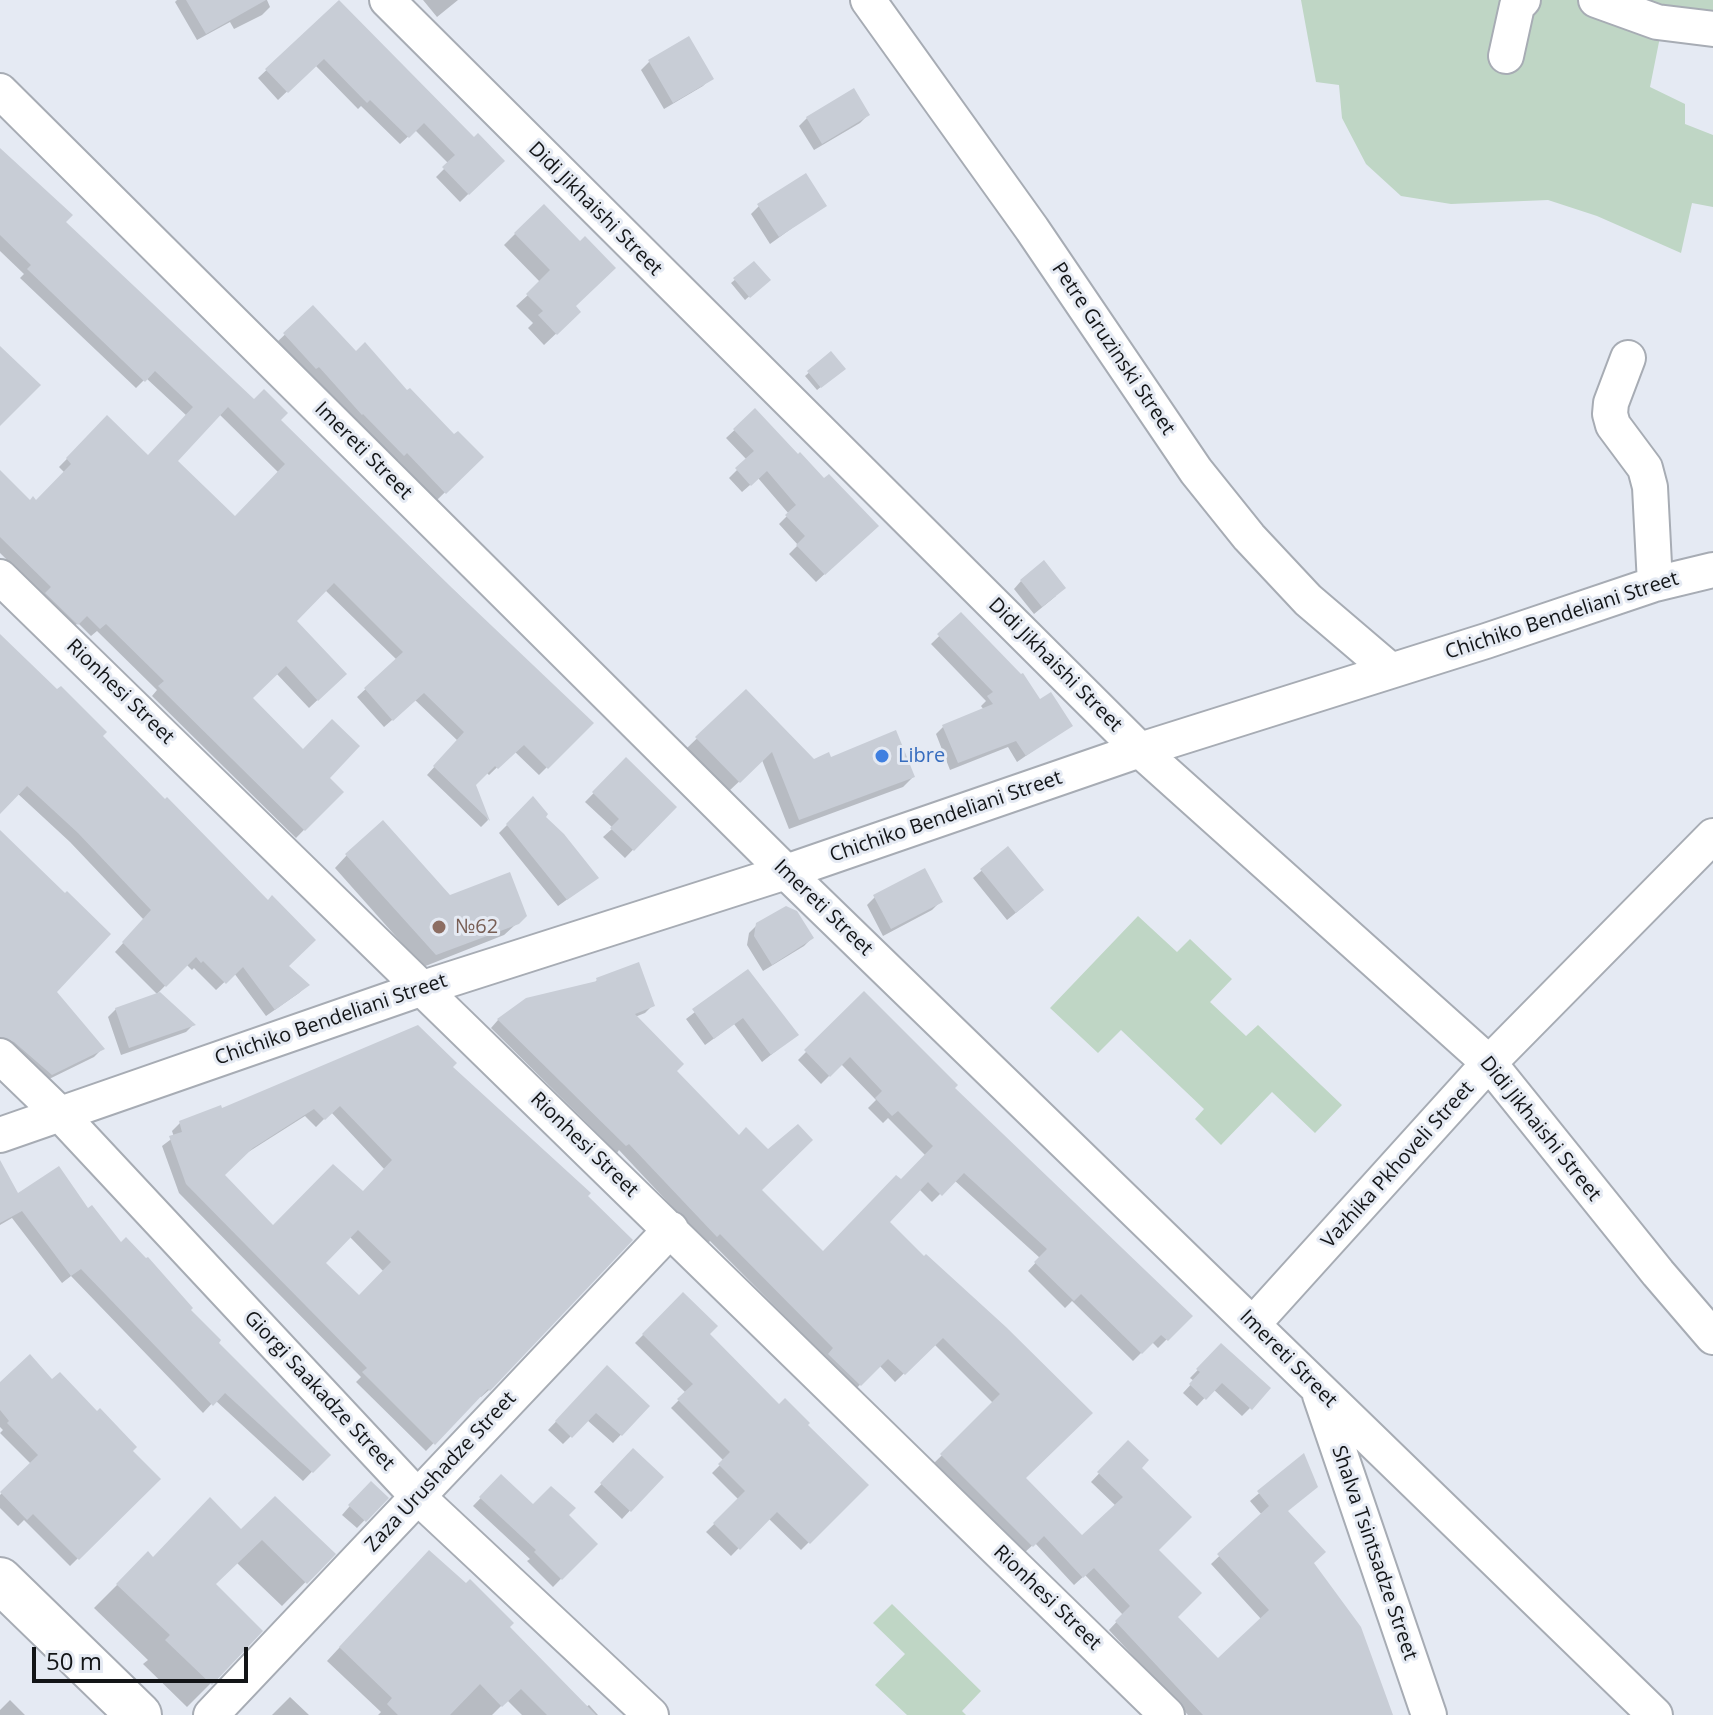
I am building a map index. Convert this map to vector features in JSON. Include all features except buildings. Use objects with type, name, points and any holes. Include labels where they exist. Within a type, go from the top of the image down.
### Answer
[{"type":"main road","points":[[0,1580],[139,1715]]},
{"type":"street","name":"Didi Jikhaishi Street","points":[[387,0],[1140,750],[1489,1063],[1713,1337]]},
{"type":"street","name":"Petre Gruzinski Street","points":[[868,0],[1032,229],[1196,471],[1249,537],[1308,600],[1390,670]]},
{"type":"street","points":[[1506,56],[1517,6],[1523,0]]},
{"type":"street","points":[[1596,0],[1657,22],[1713,29]]},
{"type":"street","name":"Imereti Street","points":[[0,91],[786,872],[1655,1715]]},
{"type":"street","points":[[1628,358],[1611,403],[1610,414],[1613,425],[1645,468],[1650,487],[1655,584]]},
{"type":"street","name":"Chichiko Bendeliani Street","points":[[0,1135],[423,988],[786,872],[1140,750],[1486,641],[1655,584],[1713,570]]},
{"type":"street","name":"Rionhesi Street","points":[[0,577],[1167,1715]]},
{"type":"street","name":"Vazhika Pkhoveli Street","points":[[1253,1324],[1489,1063],[1713,836]]},
{"type":"street","name":"Giorgi Saakadze Street","points":[[0,1056],[61,1115],[418,1497],[651,1715]]},
{"type":"street","name":"Zaza Urushadze Street","points":[[211,1715],[671,1229]]},
{"type":"street","name":"Shalva Tsintsadze Street","points":[[1319,1391],[1429,1715]]},
{"type":"green space","points":[[1301,0],[1713,0],[1713,20],[1661,32],[1650,87],[1685,104],[1685,124],[1713,135],[1713,207],[1692,203],[1681,253],[1597,216],[1548,200],[1451,204],[1401,196],[1366,164],[1342,118],[1339,85],[1316,82]]},
{"type":"green space","points":[[1138,916],[1177,952],[1190,939],[1232,979],[1210,1002],[1246,1036],[1258,1025],[1342,1105],[1315,1133],[1272,1092],[1221,1145],[1195,1119],[1204,1109],[1121,1030],[1098,1053],[1050,1008]]},
{"type":"green space","points":[[892,1604],[981,1691],[962,1711],[966,1715],[907,1715],[875,1685],[905,1654],[873,1623]]},
{"type":"place","name":"Libre","points":[[882,756]]},
{"type":"place","name":"№62","points":[[439,927]]}]
